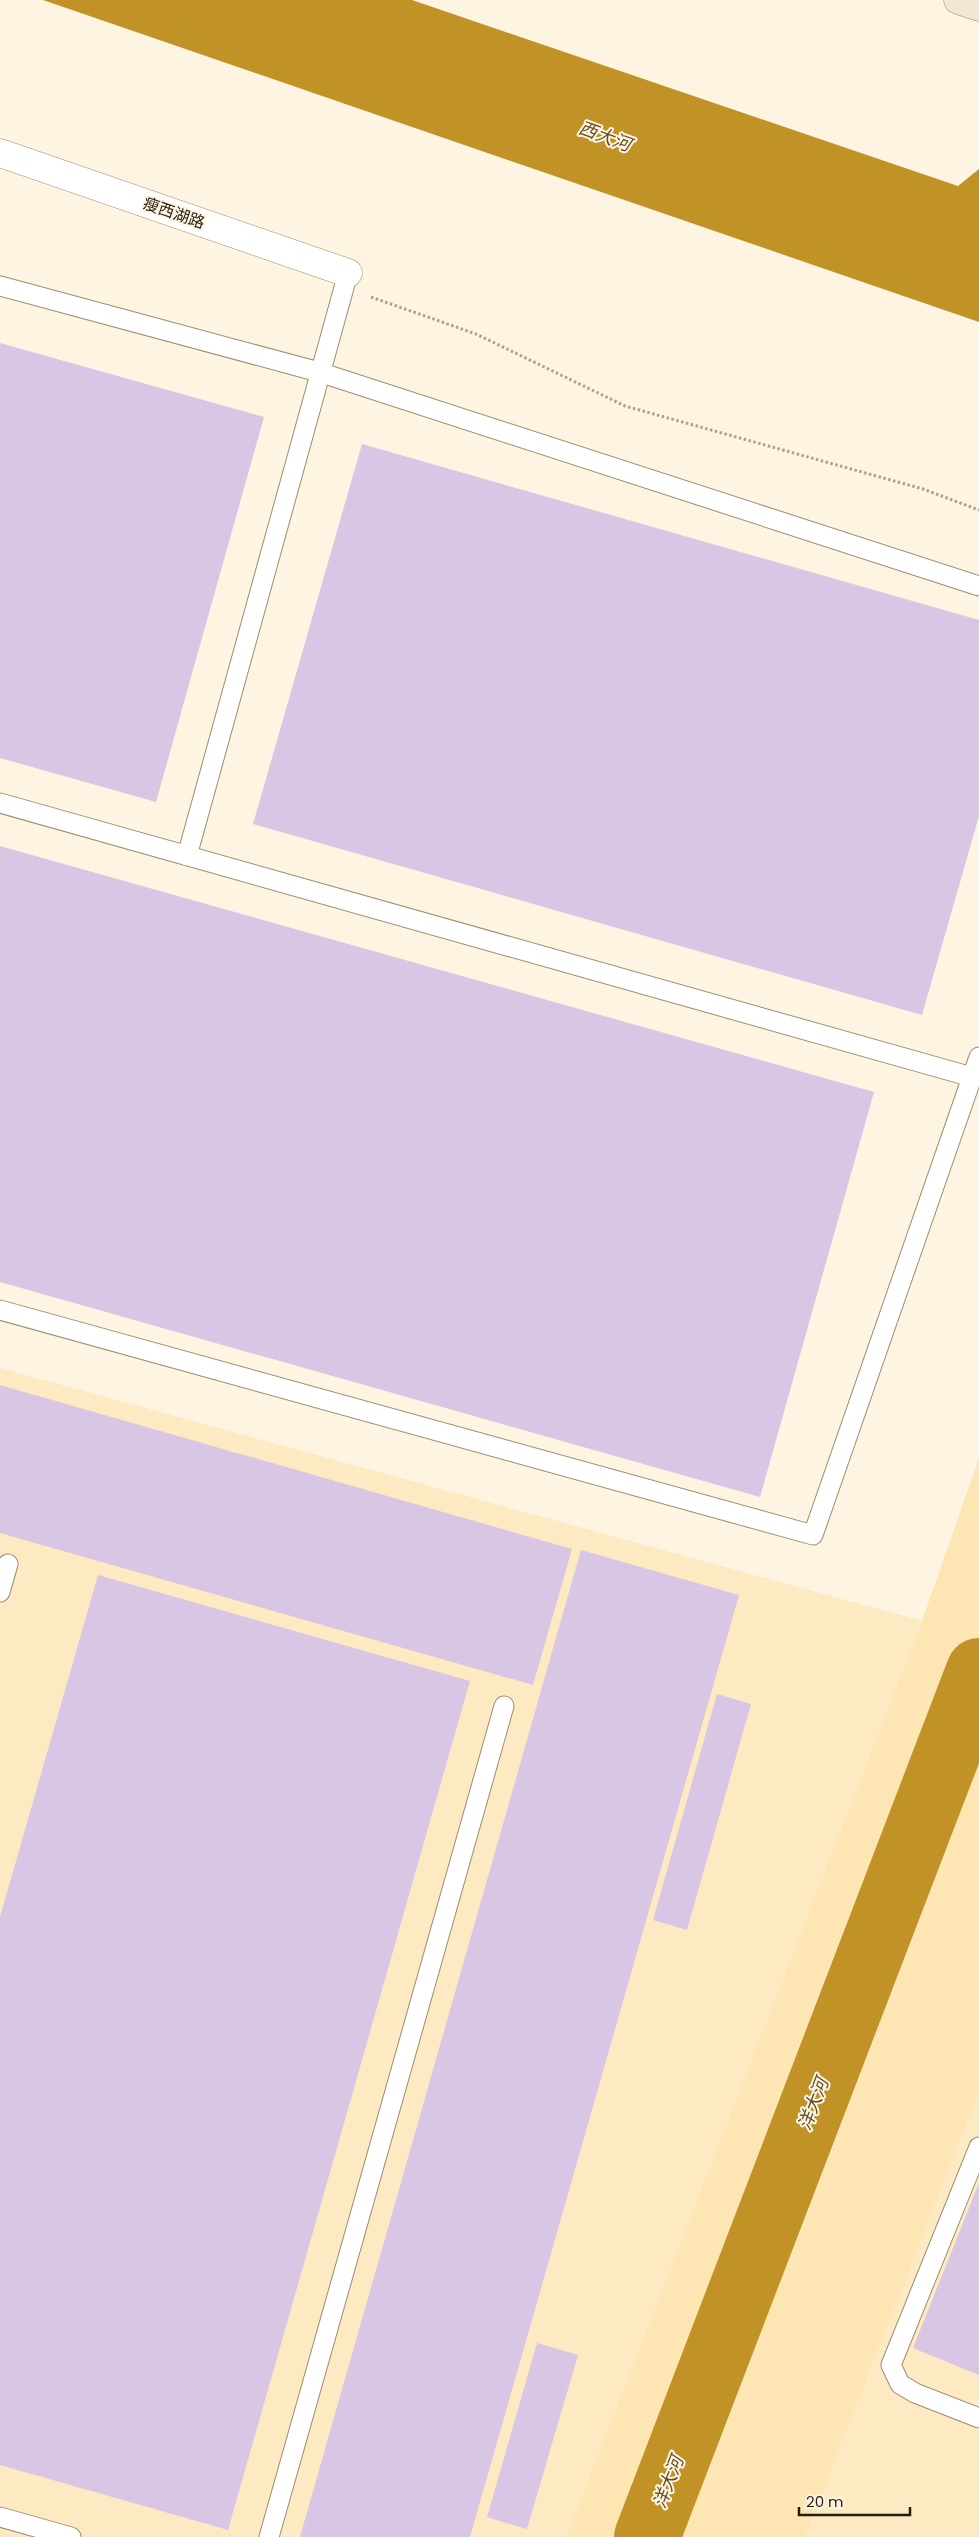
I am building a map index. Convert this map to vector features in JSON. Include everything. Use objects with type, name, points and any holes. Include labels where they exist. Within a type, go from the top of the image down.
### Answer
[{"type":"main road","points":[[958,0],[979,7]]},
{"type":"street","name":"瘦西湖路","points":[[0,153],[348,273]]},
{"type":"lane","points":[[187,856],[319,372],[348,273]]},
{"type":"lane","points":[[0,286],[319,372],[979,586]]},
{"type":"lane","points":[[0,803],[972,1077]]},
{"type":"lane","points":[[0,1310],[813,1535],[979,1057]]},
{"type":"lane","points":[[0,1592],[8,1564]]},
{"type":"lane","points":[[269,2537],[504,1706]]},
{"type":"lane","points":[[979,2147],[891,2365],[900,2384],[915,2393],[979,2418]]},
{"type":"lane","points":[[0,2517],[71,2537]]},
{"type":"path","points":[[348,273],[363,294],[476,334],[625,406],[923,489],[979,510]]},
{"type":"shaded area","points":[[0,1368],[922,1621],[566,2537],[0,2537]]},
{"type":"shaded area","points":[[979,1458],[979,2092],[805,2537],[566,2537],[922,1621]]},
{"type":"shaded area","points":[[979,2092],[979,2537],[805,2537]]},
{"type":"water","name":"西大河","points":[[43,0],[412,0],[958,186],[979,169],[979,322]]},
{"type":"building","points":[[0,343],[264,417],[156,802],[0,758]]},
{"type":"building","points":[[362,444],[979,620],[979,816],[922,1015],[253,824]]},
{"type":"building","points":[[0,846],[874,1092],[760,1497],[0,1282]]},
{"type":"building","points":[[0,1385],[572,1549],[533,1685],[0,1533]]},
{"type":"building","points":[[581,1550],[739,1595],[470,2537],[300,2537]]},
{"type":"building","points":[[98,1575],[470,1681],[228,2530],[0,2465],[0,1917]]},
{"type":"building","points":[[717,1694],[751,1704],[687,1930],[653,1920]]},
{"type":"building","points":[[979,2183],[979,2375],[913,2348]]},
{"type":"building","points":[[537,2343],[578,2355],[527,2529],[487,2517]]},
{"type":"waterway","name":"洋大河","points":[[647,2537],[979,1671]]}]
